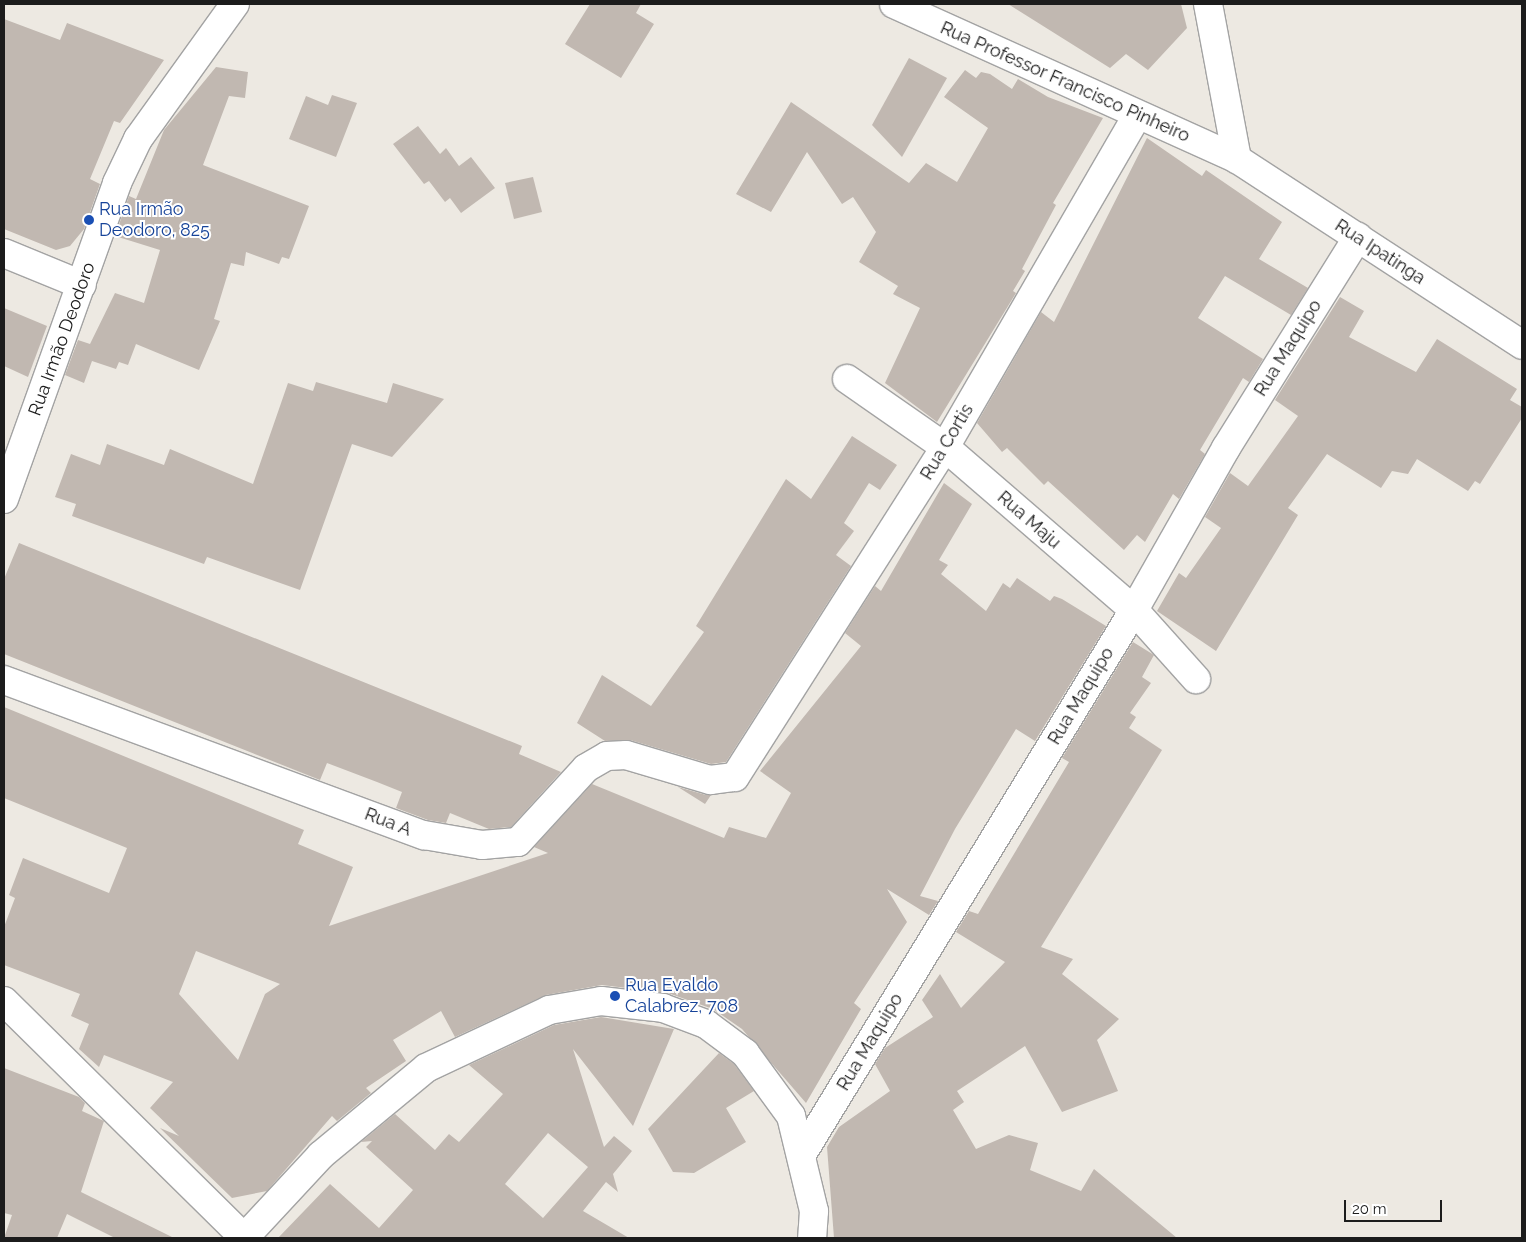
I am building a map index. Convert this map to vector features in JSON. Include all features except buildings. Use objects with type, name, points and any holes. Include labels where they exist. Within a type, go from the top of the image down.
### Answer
[{"type":"street","name":"Rua Irmão Deodoro","points":[[4,499],[117,183],[138,139],[235,4]]},
{"type":"street","name":"Rua Professor Francisco Pinheiro","points":[[894,4],[1137,116],[1237,159]]},
{"type":"street","points":[[1208,4],[1237,159]]},
{"type":"street","name":"Rua Cortis","points":[[746,761],[945,447],[1137,116]]},
{"type":"street","name":"Rua Ipatinga","points":[[1237,159],[1522,345]]},
{"type":"street","name":"Rua Maquipo","points":[[802,1154],[1134,610],[1226,448],[1358,237]]},
{"type":"street","points":[[4,253],[82,285]]},
{"type":"street","name":"Rua Maju","points":[[847,379],[945,447],[1134,610],[1196,679]]},
{"type":"street","name":"Rua A","points":[[4,680],[424,836],[482,845],[518,842],[586,768],[607,756],[626,755],[710,780],[735,777],[746,761]]},
{"type":"street","points":[[4,1001],[244,1238],[321,1155],[426,1068],[533,1016],[601,1001],[663,1008],[706,1024],[745,1053],[791,1116],[802,1154],[814,1211],[812,1238]]},
{"type":"place","name":"Rua Irmão Deodoro, 825","points":[[89,220]]},
{"type":"place","name":"Rua Evaldo Calabrez, 708","points":[[615,996]]}]
